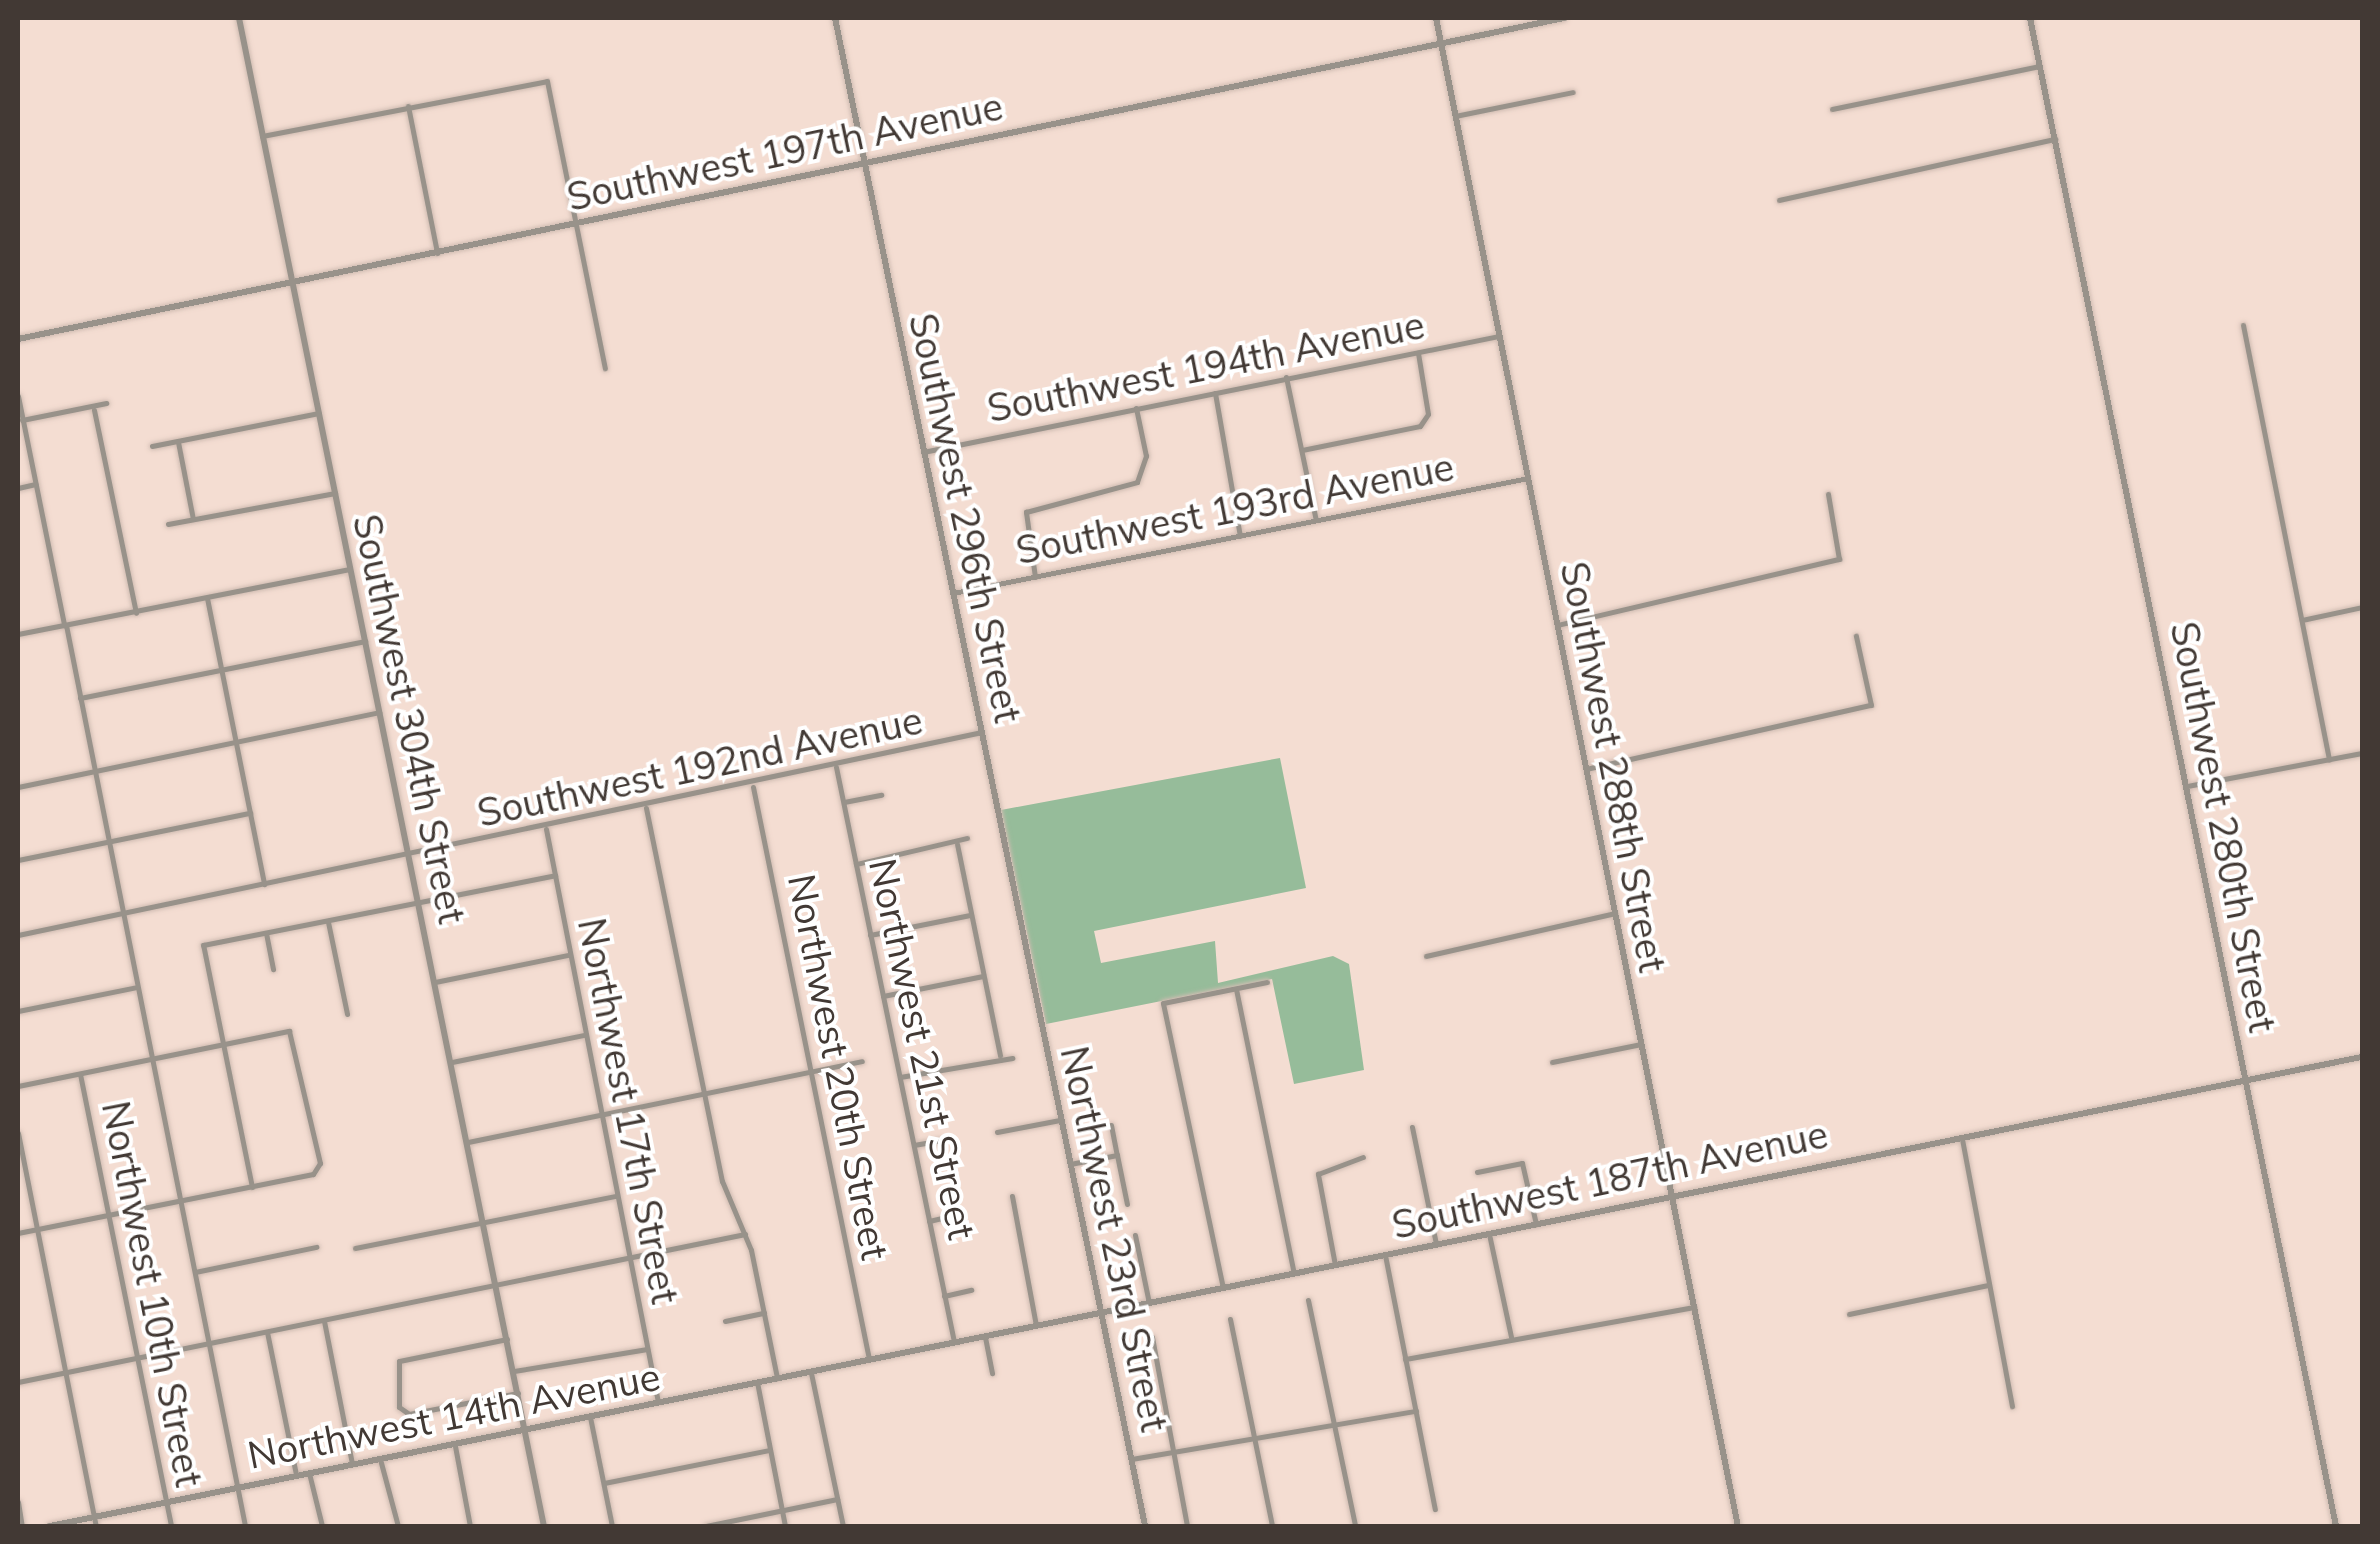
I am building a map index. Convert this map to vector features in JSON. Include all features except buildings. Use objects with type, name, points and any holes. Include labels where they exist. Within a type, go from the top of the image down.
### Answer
[{"type":"street","name":"Southwest 304th Street","points":[[239,18],[544,1526]]},
{"type":"street","name":"Southwest 296th Street","points":[[835,18],[1042,1029]]},
{"type":"street","name":"Southwest 288th Street","points":[[1436,18],[1738,1526]]},
{"type":"street","name":"Southwest 197th Avenue","points":[[18,339],[1564,18]]},
{"type":"street","points":[[1832,108],[2040,66],[2030,18]]},
{"type":"street","name":"Southwest 280th Street","points":[[2040,66],[2336,1526]]},
{"type":"street","points":[[262,136],[547,81],[605,368]]},
{"type":"street","points":[[1455,116],[1573,92]]},
{"type":"street","points":[[408,106],[437,253]]},
{"type":"street","points":[[1779,200],[2055,139]]},
{"type":"street","points":[[2243,325],[2329,760]]},
{"type":"street","name":"Southwest 194th Avenue","points":[[924,452],[1500,336]]},
{"type":"street","points":[[1302,450],[1420,426],[1428,414],[1418,352]]},
{"type":"street","points":[[1286,377],[1316,520]]},
{"type":"street","points":[[1214,393],[1240,536]]},
{"type":"street","points":[[18,396],[245,1526]]},
{"type":"street","points":[[22,420],[94,410],[106,404]]},
{"type":"street","points":[[1036,577],[1026,512],[1137,482],[1144,470],[1136,408]]},
{"type":"street","points":[[94,410],[136,613]]},
{"type":"street","points":[[152,446],[318,413]]},
{"type":"street","points":[[178,442],[193,519]]},
{"type":"street","name":"Southwest 193rd Avenue","points":[[953,594],[1528,478]]},
{"type":"street","points":[[18,488],[36,484]]},
{"type":"street","points":[[168,524],[335,493]]},
{"type":"street","points":[[1557,625],[1839,559],[1828,494]]},
{"type":"street","points":[[18,634],[350,569]]},
{"type":"street","points":[[207,598],[264,885]]},
{"type":"street","points":[[2302,620],[2362,607]]},
{"type":"street","points":[[1586,769],[1870,704],[1856,636]]},
{"type":"street","points":[[80,698],[365,641]]},
{"type":"street","points":[[18,787],[379,712]]},
{"type":"street","name":"Southwest 192nd Avenue","points":[[18,935],[546,830],[982,732]]},
{"type":"street","points":[[2187,786],[2362,753]]},
{"type":"street","name":"Northwest 21st Street","points":[[836,767],[954,1342]]},
{"type":"street","name":"Northwest 20th Street","points":[[753,786],[869,1359]]},
{"type":"street","points":[[844,802],[881,794]]},
{"type":"street","points":[[646,808],[722,1181],[745,1234],[776,1378]]},
{"type":"street","points":[[18,860],[250,813]]},
{"type":"street","name":"Northwest 17th Street","points":[[546,830],[658,1402]]},
{"type":"street","points":[[856,864],[957,844],[967,838]]},
{"type":"street","points":[[957,844],[1000,1056]]},
{"type":"street","points":[[252,1187],[202,944],[555,875]]},
{"type":"street","points":[[1426,956],[1615,912]]},
{"type":"street","points":[[870,935],[971,914]]},
{"type":"street","points":[[328,922],[346,1014]]},
{"type":"street","points":[[266,933],[273,969]]},
{"type":"street","points":[[435,982],[568,955]]},
{"type":"street","points":[[883,996],[983,976]]},
{"type":"street","points":[[1223,1288],[1164,1003],[1267,982]]},
{"type":"street","points":[[18,1011],[137,987]]},
{"type":"street","points":[[1236,989],[1294,1273]]},
{"type":"street","name":"Northwest 23rd Street","points":[[1042,1029],[1132,1459]]},
{"type":"street","points":[[18,1086],[289,1031],[318,1170],[18,1234]]},
{"type":"street","points":[[452,1062],[584,1035]]},
{"type":"street","points":[[1552,1062],[1641,1044]]},
{"type":"street","points":[[900,1077],[1000,1056],[1012,1058]]},
{"type":"street","name":"Southwest 187th Avenue","points":[[869,1359],[2362,1057]]},
{"type":"street","points":[[468,1142],[862,1061]]},
{"type":"street","name":"Northwest 10th Street","points":[[79,1072],[171,1526]]},
{"type":"street","points":[[997,1132],[1060,1120]]},
{"type":"street","points":[[1112,1125],[1128,1204]]},
{"type":"street","points":[[1412,1127],[1436,1244]]},
{"type":"street","points":[[18,1133],[95,1522]]},
{"type":"street","points":[[1962,1138],[2012,1406]]},
{"type":"street","points":[[914,1146],[940,1140]]},
{"type":"street","points":[[1070,1164],[1118,1155]]},
{"type":"street","points":[[1335,1265],[1318,1179],[1327,1164],[1363,1157]]},
{"type":"street","points":[[1477,1172],[1522,1163],[1536,1224]]},
{"type":"street","points":[[354,1248],[616,1196]]},
{"type":"street","points":[[1012,1196],[1036,1325]]},
{"type":"street","points":[[929,1220],[956,1215]]},
{"type":"street","points":[[18,1382],[745,1234]]},
{"type":"street","points":[[1489,1234],[1511,1337]]},
{"type":"street","points":[[1135,1235],[1148,1303]]},
{"type":"street","points":[[195,1272],[316,1247]]},
{"type":"street","points":[[1385,1255],[1435,1509]]},
{"type":"street","points":[[1848,1314],[1989,1284]]},
{"type":"street","points":[[944,1296],[971,1290]]},
{"type":"street","points":[[1308,1300],[1338,1427],[1355,1524]]},
{"type":"street","points":[[1406,1358],[1694,1307]]},
{"type":"street","points":[[725,1321],[764,1314]]},
{"type":"street","points":[[1230,1319],[1272,1526]]},
{"type":"street","points":[[324,1321],[352,1464]]},
{"type":"street","points":[[267,1332],[296,1476]]},
{"type":"street","points":[[985,1336],[992,1373]]},
{"type":"street","points":[[1152,1337],[1187,1526]]},
{"type":"street","points":[[508,1339],[393,1366],[402,1412],[518,1393]]},
{"type":"street","points":[[514,1372],[647,1349]]},
{"type":"street","name":"Northwest 14th Avenue","points":[[50,1526],[95,1522],[166,1502],[869,1359]]},
{"type":"street","points":[[810,1371],[843,1526]]},
{"type":"street","points":[[757,1382],[785,1526]]},
{"type":"street","points":[[1146,1526],[1132,1459],[1256,1444],[1416,1411]]},
{"type":"street","points":[[590,1416],[612,1526]]},
{"type":"street","points":[[454,1446],[470,1526]]},
{"type":"street","points":[[604,1483],[770,1450]]},
{"type":"street","points":[[380,1459],[398,1526]]},
{"type":"street","points":[[309,1473],[322,1526]]},
{"type":"street","points":[[706,1526],[837,1499]]},
{"type":"street","points":[[18,1502],[22,1526]]},
{"type":"green space","points":[[1280,758],[1306,888],[1094,931],[1101,963],[1215,941],[1218,983],[1333,956],[1349,964],[1364,1070],[1294,1084],[1272,979],[1046,1024],[1001,810]]}]
